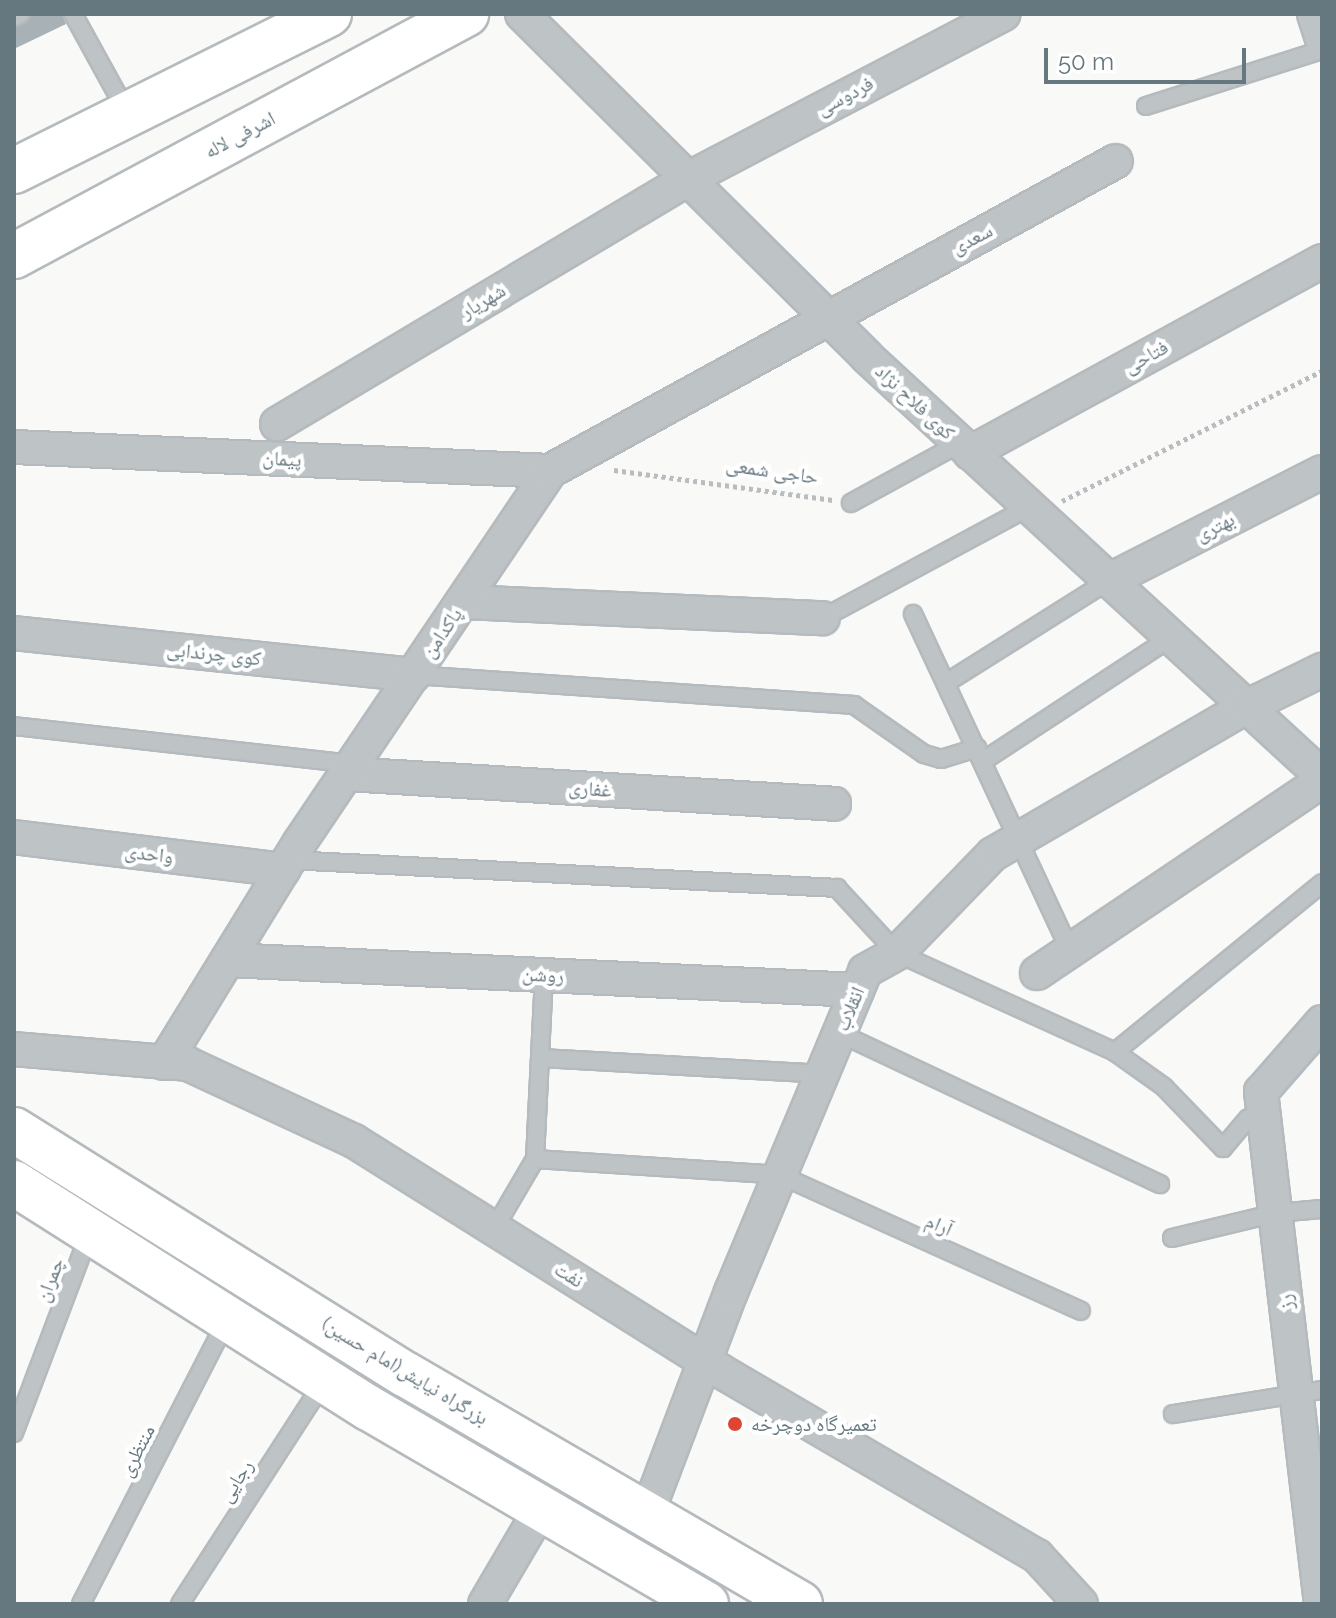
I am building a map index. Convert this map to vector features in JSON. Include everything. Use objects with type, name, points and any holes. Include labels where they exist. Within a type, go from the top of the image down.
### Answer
[{"type":"main road","points":[[14,171],[329,14]]},
{"type":"main road","name":"اشرفی لاله","points":[[14,256],[466,14]]},
{"type":"main road","name":"بزرگراه نیایش(امام حسین)","points":[[14,1130],[405,1374],[800,1604]]},
{"type":"main road","points":[[14,1183],[325,1379],[706,1604]]},
{"type":"street","name":"کوی فلاح نژاد","points":[[522,14],[827,317],[1322,778]]},
{"type":"street","name":"فردوسی","points":[[688,179],[1003,14]]},
{"type":"street","points":[[1314,14],[1322,38]]},
{"type":"street","name":"سعدی","points":[[827,317],[1116,161]]},
{"type":"street","name":"شهریار","points":[[277,424],[688,179]]},
{"type":"street","name":"فتاحی","points":[[965,448],[1322,261]]},
{"type":"street","name":"پاکدامن","points":[[164,1063],[286,865],[557,467],[827,317]]},
{"type":"street","name":"پیمان","points":[[14,447],[557,467]]},
{"type":"street","name":"بهتری","points":[[1108,581],[1322,472]]},
{"type":"street","points":[[464,602],[823,618]]},
{"type":"street","name":"کوی چرندابی","points":[[14,633],[414,675]]},
{"type":"street","name":"انقلاب","points":[[647,1514],[705,1360],[865,971],[897,953],[993,854],[1246,707],[1322,670]]},
{"type":"street","name":"غفاری","points":[[350,769],[834,804]]},
{"type":"street","points":[[1037,973],[1322,778]]},
{"type":"street","name":"واحدی","points":[[14,837],[286,865]]},
{"type":"street","name":"روشن","points":[[228,960],[857,990]]},
{"type":"street","name":"رز","points":[[1321,1604],[1310,1391],[1276,1213],[1261,1092],[1322,1022]]},
{"type":"street","name":"نفت","points":[[14,1049],[188,1064],[354,1141],[705,1360],[1037,1556],[1081,1604]]},
{"type":"street","points":[[485,1604],[542,1507]]},
{"type":"lane","points":[[14,17],[20,14]]},
{"type":"lane","points":[[73,14],[128,114]]},
{"type":"lane","points":[[1146,106],[1322,50]]},
{"type":"lane","points":[[851,503],[965,448]]},
{"type":"lane","points":[[823,618],[1033,511]]},
{"type":"lane","points":[[946,683],[1108,581]]},
{"type":"lane","points":[[913,614],[1070,951]]},
{"type":"lane","points":[[414,675],[854,705],[924,754],[941,759],[980,754],[1170,638]]},
{"type":"lane","points":[[14,726],[350,769]]},
{"type":"lane","points":[[286,865],[837,888],[897,953],[1115,1052],[1164,1087],[1223,1148],[1248,1118]]},
{"type":"lane","points":[[1115,1052],[1322,883]]},
{"type":"lane","points":[[494,1229],[535,1159],[544,975]]},
{"type":"lane","points":[[839,1033],[1160,1184]]},
{"type":"lane","points":[[540,1058],[822,1074]]},
{"type":"lane","points":[[535,1159],[780,1175]]},
{"type":"lane","name":"آرام","points":[[780,1175],[1081,1311]]},
{"type":"lane","points":[[1172,1238],[1276,1213],[1322,1209]]},
{"type":"lane","name":"چمران","points":[[14,1433],[90,1230]]},
{"type":"lane","name":"منتظری","points":[[81,1604],[228,1317]]},
{"type":"lane","name":"رجایی","points":[[180,1604],[325,1379]]},
{"type":"lane","points":[[1173,1414],[1310,1391]]},
{"type":"path","points":[[1033,511],[1322,371]]},
{"type":"path","name":"حاجی شمعی","points":[[557,467],[851,503]]},
{"type":"building","points":[[31,14],[62,14],[66,24],[14,49],[14,28]]},
{"type":"place","name":"تعمیرگاه دوچرخه","points":[[735,1424]]}]
